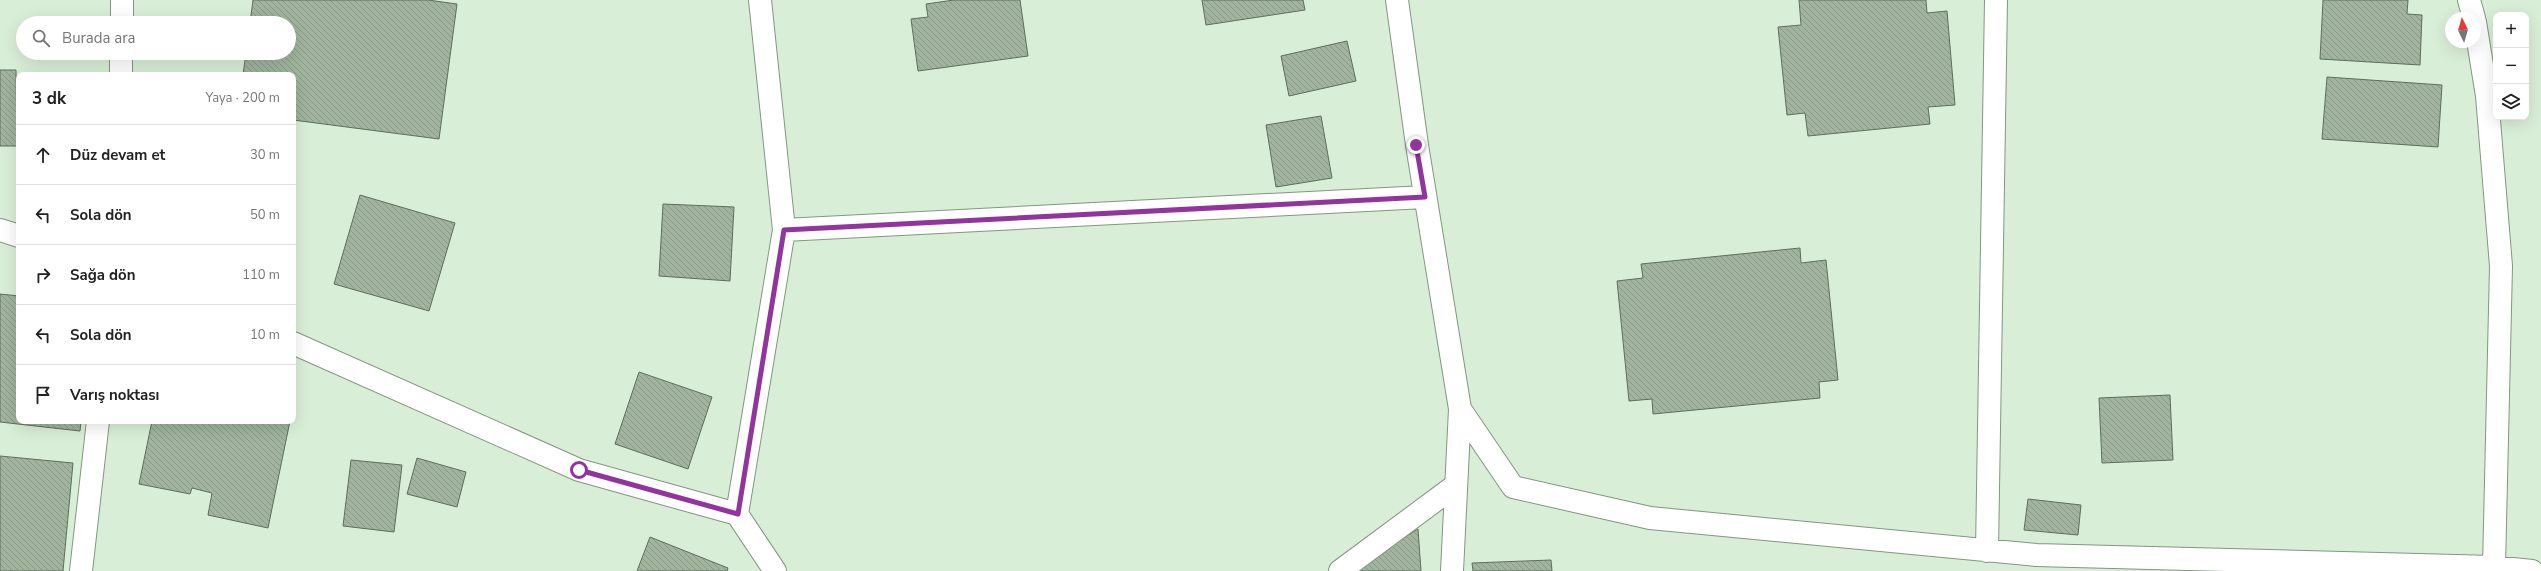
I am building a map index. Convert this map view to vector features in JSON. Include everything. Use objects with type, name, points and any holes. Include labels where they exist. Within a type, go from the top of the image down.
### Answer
[{"type":"street","points":[[122,0],[122,16]]},
{"type":"street","points":[[738,514],[784,230],[760,0]]},
{"type":"street","points":[[1397,0],[1425,197],[1460,409],[1452,571]]},
{"type":"street","points":[[1987,551],[1996,0]]},
{"type":"street","points":[[2469,0],[2472,12]]},
{"type":"street","points":[[2479,48],[2487,96],[2501,266],[2494,567]]},
{"type":"street","points":[[121,60],[121,72]]},
{"type":"street","points":[[784,230],[1425,197]]},
{"type":"street","points":[[0,230],[16,235]]},
{"type":"street","points":[[296,343],[579,470],[738,514],[776,571]]},
{"type":"street","points":[[1460,409],[1513,487],[1650,518],[1987,551],[2036,563],[2494,567],[2532,571]]},
{"type":"street","points":[[80,571],[98,424]]},
{"type":"street","points":[[1340,571],[1456,485]]},
{"type":"building","points":[[253,0],[428,0],[457,4],[439,139],[296,120],[296,72],[243,72],[245,60],[296,60],[296,16],[251,16]]},
{"type":"building","points":[[954,0],[1020,0],[1028,56],[918,71],[911,19],[928,17],[926,4]]},
{"type":"building","points":[[1202,0],[1303,0],[1305,10],[1206,25]]},
{"type":"building","points":[[1799,0],[1926,0],[1927,13],[1947,11],[1955,105],[1928,107],[1930,124],[1808,136],[1805,113],[1787,115],[1778,27],[1801,25]]},
{"type":"building","points":[[2323,0],[2408,0],[2407,14],[2422,15],[2420,65],[2320,59]]},
{"type":"building","points":[[1347,41],[1356,81],[1289,96],[1281,56]]},
{"type":"building","points":[[0,70],[16,70],[16,146],[0,146]]},
{"type":"building","points":[[2327,77],[2442,85],[2438,147],[2322,139]]},
{"type":"building","points":[[1321,116],[1332,178],[1276,187],[1266,125]]},
{"type":"building","points":[[360,195],[455,223],[429,311],[334,284]]},
{"type":"building","points":[[663,204],[734,207],[730,281],[659,276]]},
{"type":"building","points":[[1800,248],[1801,263],[1826,260],[1838,380],[1819,382],[1820,398],[1653,414],[1652,399],[1629,401],[1617,281],[1643,278],[1641,264]]},
{"type":"building","points":[[0,294],[16,296],[16,424],[0,422]]},
{"type":"building","points":[[639,372],[712,397],[688,469],[615,444]]},
{"type":"building","points":[[2170,395],[2173,460],[2102,463],[2099,398]]},
{"type":"building","points":[[18,424],[81,424],[80,431]]},
{"type":"building","points":[[151,424],[289,424],[268,528],[208,515],[212,493],[192,488],[190,494],[139,484]]},
{"type":"building","points":[[0,456],[73,463],[63,571],[0,571]]},
{"type":"building","points":[[417,458],[466,472],[457,507],[407,494]]},
{"type":"building","points":[[351,460],[402,465],[394,532],[343,526]]},
{"type":"building","points":[[2028,499],[2081,505],[2078,535],[2024,530]]},
{"type":"building","points":[[1418,529],[1421,571],[1356,571],[1356,566]]},
{"type":"building","points":[[650,537],[728,568],[727,571],[637,571]]},
{"type":"building","points":[[1551,560],[1552,571],[1473,571],[1472,563]]},
{"type":"route","points":[[579,470],[738,514],[784,230],[1425,197],[1416,145]]}]
